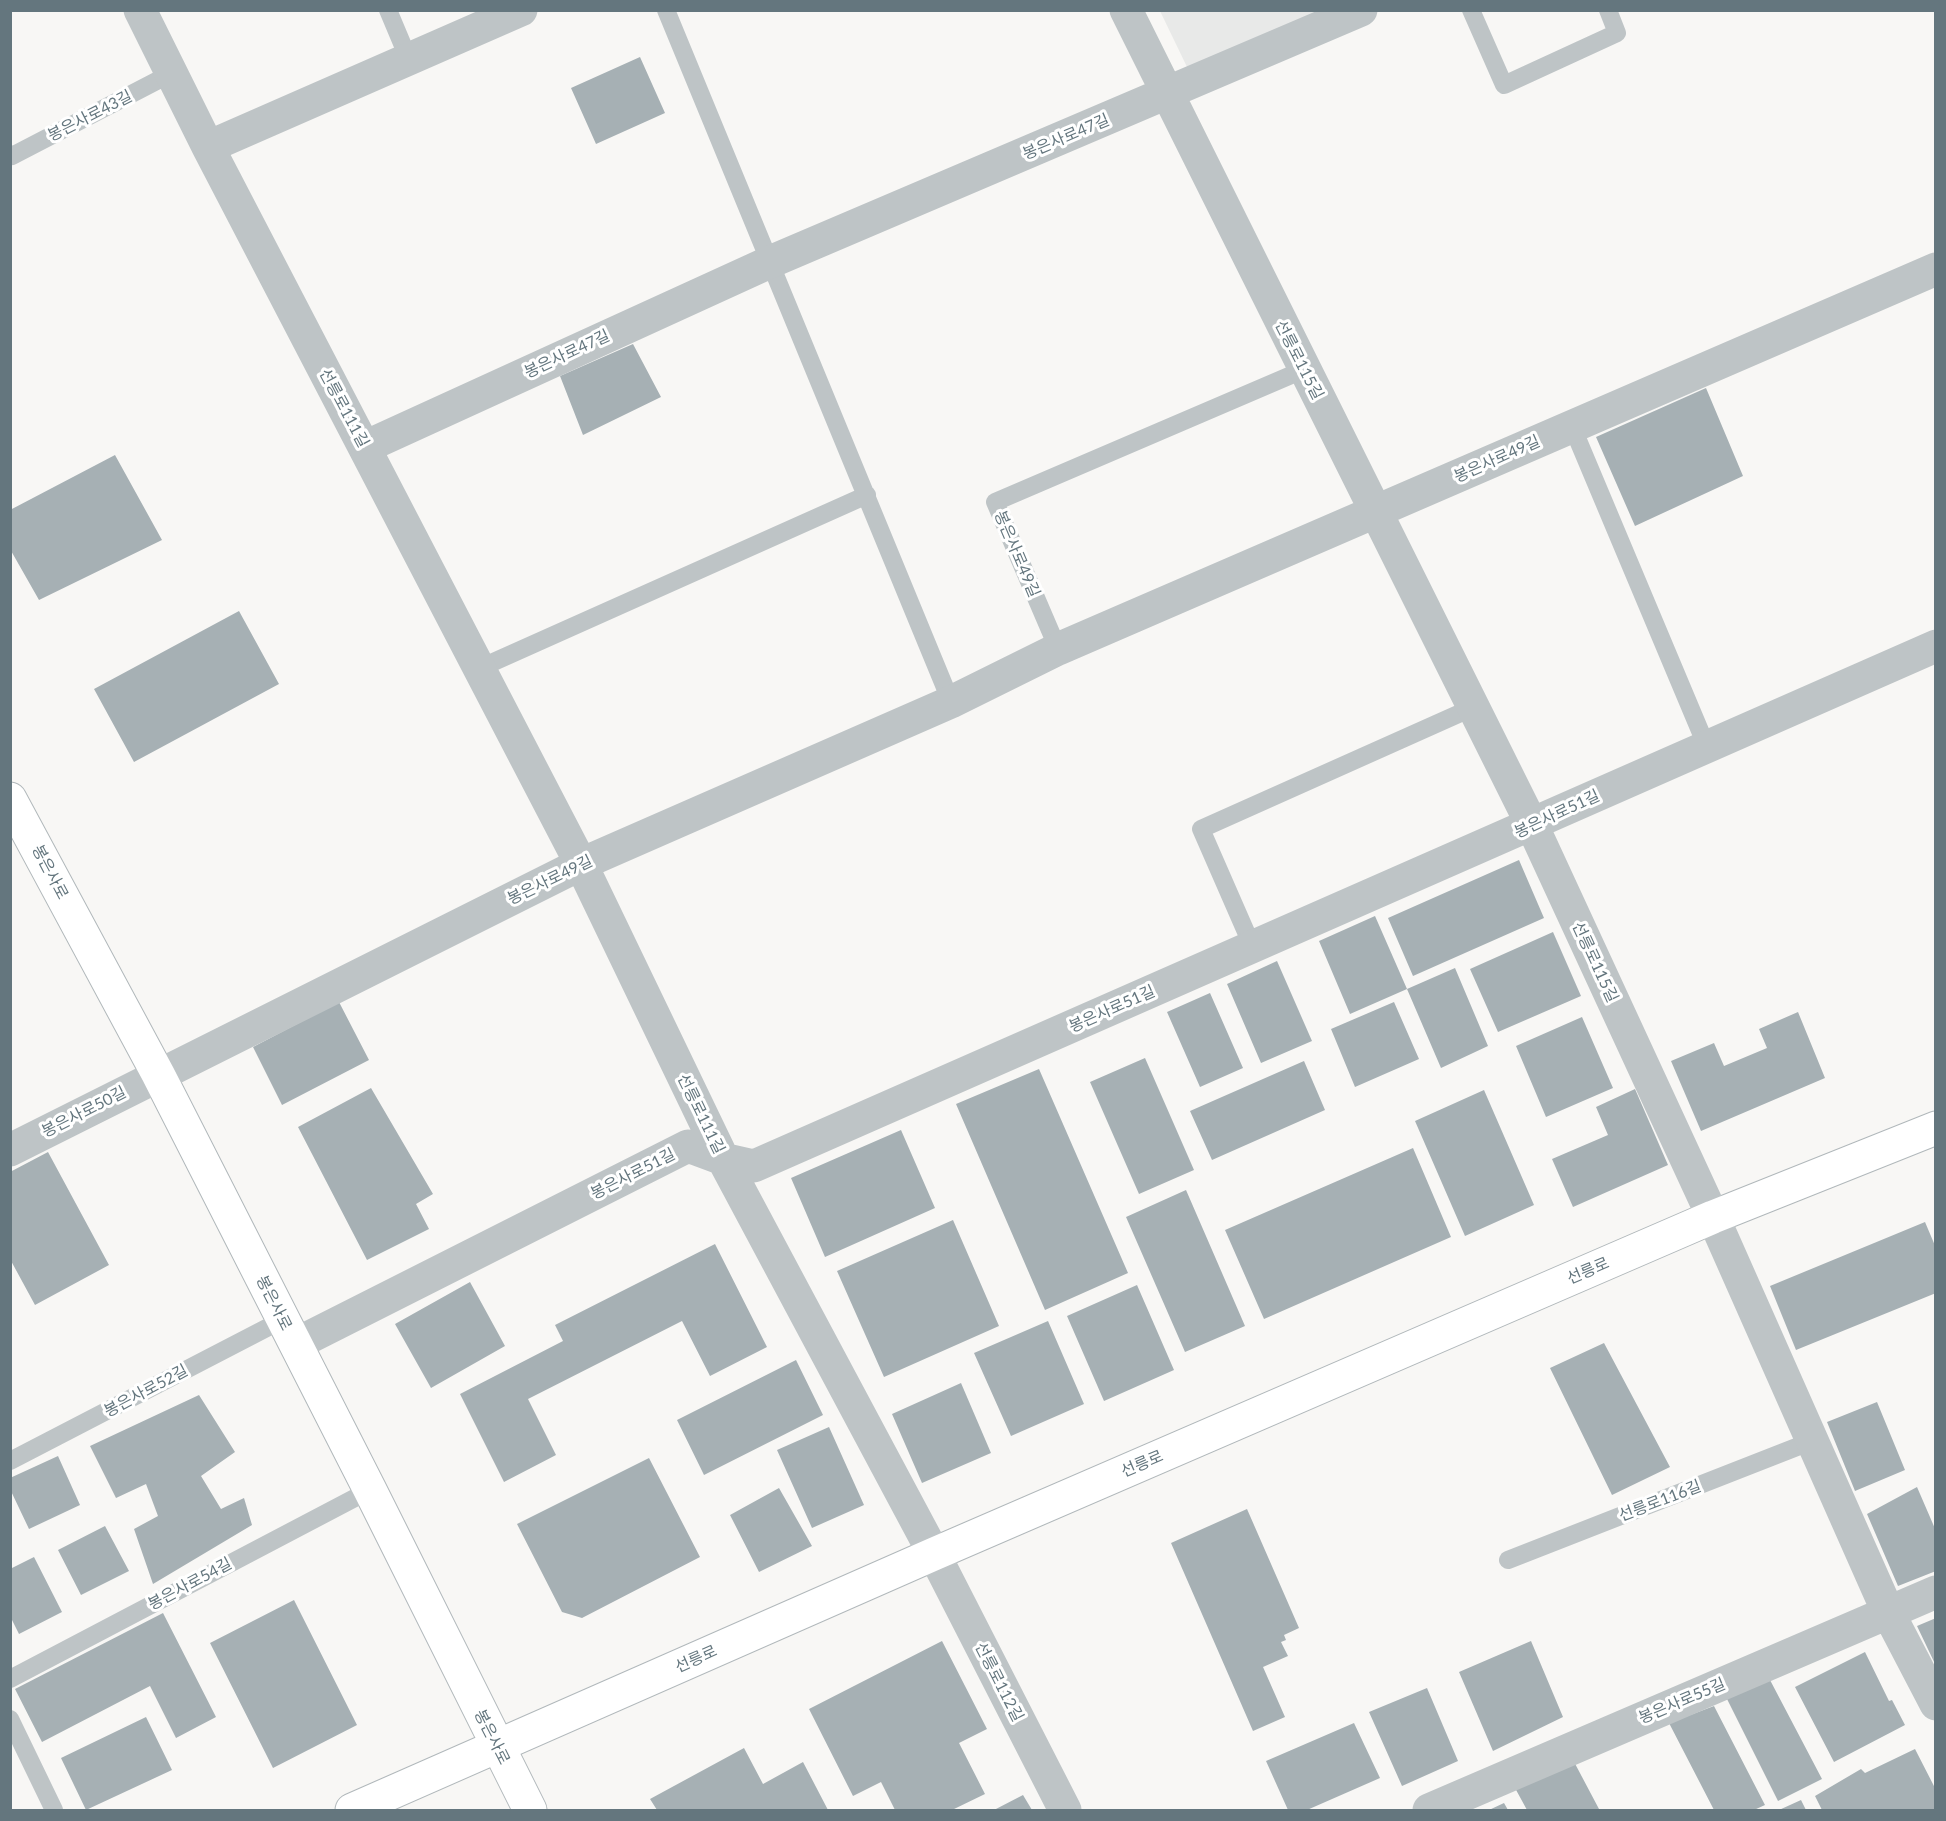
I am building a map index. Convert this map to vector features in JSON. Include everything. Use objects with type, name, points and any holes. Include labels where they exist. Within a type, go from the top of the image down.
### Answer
[{"type":"main road","name":"봉은사로","points":[[10,799],[158,1074],[530,1810]]},
{"type":"main road","name":"선릉로","points":[[352,1810],[934,1554],[1713,1217],[1935,1128]]},
{"type":"street","name":"선릉로111길","points":[[140,10],[170,74],[581,864],[723,1159],[934,1554]]},
{"type":"street","points":[[208,147],[521,10]]},
{"type":"street","name":"선릉로115길","points":[[1126,10],[1303,370],[1377,511],[1533,825],[1713,1217]]},
{"type":"street","name":"봉은사로47길","points":[[364,447],[770,262],[1361,10]]},
{"type":"street","name":"봉은사로49길","points":[[158,1074],[581,864],[951,702],[1058,649],[1935,269]]},
{"type":"street","name":"봉은사로51길","points":[[289,1332],[688,1146],[723,1159],[754,1166],[1533,825],[1706,745],[1935,646]]},
{"type":"street","name":"봉은사로50길","points":[[10,1149],[158,1074]]},
{"type":"street","points":[[1713,1217],[1888,1612],[1935,1704]]},
{"type":"street","name":"선릉로112길","points":[[934,1554],[1065,1810]]},
{"type":"street","name":"봉은사로55길","points":[[1429,1810],[1935,1592]]},
{"type":"lane","points":[[388,10],[409,60]]},
{"type":"lane","points":[[666,10],[951,702]]},
{"type":"lane","points":[[1471,10],[1504,85],[1617,33],[1608,10]]},
{"type":"lane","name":"봉은사로43길","points":[[10,154],[12,156],[170,74]]},
{"type":"lane","name":"봉은사로49길","points":[[1058,649],[995,502],[1303,370]]},
{"type":"lane","points":[[1572,426],[1706,745]]},
{"type":"lane","points":[[480,668],[867,495]]},
{"type":"lane","points":[[1252,948],[1201,829],[1474,707]]},
{"type":"lane","name":"봉은사로52길","points":[[10,1461],[289,1332]]},
{"type":"lane","name":"선릉로116길","points":[[1508,1560],[1812,1441]]},
{"type":"lane","name":"봉은사로54길","points":[[10,1679],[370,1490]]},
{"type":"lane","points":[[10,1719],[54,1810]]},
{"type":"shaded area","points":[[1160,11],[1329,11],[1188,69]]},
{"type":"building","points":[[640,57],[665,113],[596,144],[571,88]]},
{"type":"building","points":[[633,344],[661,397],[583,435],[560,376]]},
{"type":"building","points":[[1706,388],[1743,476],[1635,526],[1596,437]]},
{"type":"building","points":[[115,455],[162,540],[39,600],[10,549],[10,510]]},
{"type":"building","points":[[239,611],[279,684],[134,762],[94,689]]},
{"type":"building","points":[[1519,860],[1544,918],[1413,976],[1388,918]]},
{"type":"building","points":[[1375,916],[1407,989],[1350,1014],[1319,941]]},
{"type":"building","points":[[1553,932],[1581,996],[1498,1032],[1470,969]]},
{"type":"building","points":[[1277,961],[1312,1041],[1261,1063],[1227,984]]},
{"type":"building","points":[[1455,968],[1488,1046],[1441,1068],[1407,989]]},
{"type":"building","points":[[1210,993],[1243,1068],[1200,1087],[1167,1012]]},
{"type":"building","points":[[339,1002],[369,1060],[282,1105],[253,1047]]},
{"type":"building","points":[[1394,1002],[1419,1059],[1355,1087],[1331,1029]]},
{"type":"building","points":[[1798,1012],[1825,1078],[1701,1131],[1671,1061],[1714,1043],[1724,1066],[1767,1048],[1759,1029]]},
{"type":"building","points":[[1582,1017],[1613,1088],[1546,1117],[1516,1046]]},
{"type":"building","points":[[1145,1058],[1194,1170],[1139,1194],[1090,1082]]},
{"type":"building","points":[[1304,1061],[1325,1110],[1212,1160],[1190,1111]]},
{"type":"building","points":[[1039,1069],[1128,1273],[1045,1310],[956,1104]]},
{"type":"building","points":[[371,1088],[433,1194],[416,1204],[429,1229],[367,1260],[298,1127]]},
{"type":"building","points":[[1635,1089],[1668,1165],[1573,1207],[1552,1159],[1608,1135],[1596,1107]]},
{"type":"building","points":[[1484,1090],[1534,1205],[1465,1236],[1415,1121]]},
{"type":"building","points":[[901,1130],[935,1208],[825,1257],[791,1178]]},
{"type":"building","points":[[1413,1148],[1451,1237],[1264,1319],[1225,1230]]},
{"type":"building","points":[[48,1152],[109,1265],[35,1305],[10,1259],[10,1172]]},
{"type":"building","points":[[1186,1190],[1245,1326],[1185,1352],[1126,1217]]},
{"type":"building","points":[[953,1220],[999,1326],[884,1377],[837,1271]]},
{"type":"building","points":[[1925,1222],[1936,1248],[1936,1293],[1796,1350],[1770,1286]]},
{"type":"building","points":[[715,1244],[767,1347],[710,1376],[682,1321],[528,1399],[556,1455],[504,1482],[460,1394],[563,1341],[555,1325]]},
{"type":"building","points":[[470,1282],[505,1346],[431,1388],[395,1324]]},
{"type":"building","points":[[1137,1285],[1174,1370],[1104,1401],[1067,1316]]},
{"type":"building","points":[[1048,1321],[1084,1404],[1011,1436],[974,1353]]},
{"type":"building","points":[[1604,1343],[1670,1467],[1612,1495],[1550,1368]]},
{"type":"building","points":[[796,1360],[823,1415],[704,1475],[677,1420]]},
{"type":"building","points":[[961,1383],[991,1453],[922,1483],[892,1414]]},
{"type":"building","points":[[199,1395],[235,1452],[201,1476],[221,1509],[244,1498],[252,1525],[153,1584],[134,1529],[158,1516],[146,1484],[116,1498],[90,1446]]},
{"type":"building","points":[[1877,1402],[1905,1470],[1855,1491],[1827,1422]]},
{"type":"building","points":[[829,1427],[864,1505],[812,1528],[777,1450]]},
{"type":"building","points":[[58,1456],[80,1505],[29,1529],[10,1489],[10,1478]]},
{"type":"building","points":[[649,1458],[700,1557],[582,1618],[562,1612],[517,1524]]},
{"type":"building","points":[[1917,1487],[1936,1531],[1936,1571],[1898,1586],[1867,1514]]},
{"type":"building","points":[[779,1488],[812,1546],[759,1572],[730,1515]]},
{"type":"building","points":[[1247,1509],[1299,1628],[1284,1635],[1286,1640],[1281,1642],[1288,1656],[1263,1667],[1285,1717],[1253,1731],[1171,1543]]},
{"type":"building","points":[[105,1526],[129,1571],[81,1595],[58,1550]]},
{"type":"building","points":[[34,1557],[62,1612],[19,1634],[10,1616],[10,1569]]},
{"type":"building","points":[[294,1600],[357,1725],[273,1768],[210,1643]]},
{"type":"building","points":[[163,1613],[216,1717],[176,1738],[150,1686],[42,1742],[15,1689]]},
{"type":"building","points":[[1936,1618],[1936,1666],[1917,1626]]},
{"type":"building","points":[[942,1641],[987,1729],[959,1743],[985,1794],[952,1810],[895,1810],[881,1782],[853,1796],[809,1709]]},
{"type":"building","points":[[1531,1641],[1563,1717],[1493,1751],[1459,1672]]},
{"type":"building","points":[[1865,1652],[1889,1701],[1892,1700],[1905,1725],[1834,1762],[1795,1687]]},
{"type":"building","points":[[1770,1680],[1822,1779],[1778,1801],[1727,1699]]},
{"type":"building","points":[[1427,1688],[1458,1761],[1402,1786],[1369,1712]]},
{"type":"building","points":[[1714,1706],[1765,1805],[1754,1810],[1714,1810],[1669,1723]]},
{"type":"building","points":[[146,1717],[172,1770],[86,1810],[61,1758]]},
{"type":"building","points":[[1354,1723],[1380,1778],[1307,1810],[1288,1810],[1266,1761]]},
{"type":"building","points":[[744,1748],[763,1784],[803,1762],[828,1810],[657,1810],[650,1799]]},
{"type":"building","points":[[1915,1749],[1936,1790],[1936,1810],[1822,1810],[1815,1796],[1861,1769],[1865,1773]]},
{"type":"building","points":[[1572,1758],[1599,1809],[1527,1810],[1515,1788]]},
{"type":"building","points":[[1023,1795],[1032,1810],[994,1810]]},
{"type":"building","points":[[1801,1800],[1806,1810],[1779,1810]]},
{"type":"building","points":[[1504,1803],[1508,1810],[1489,1810]]}]
